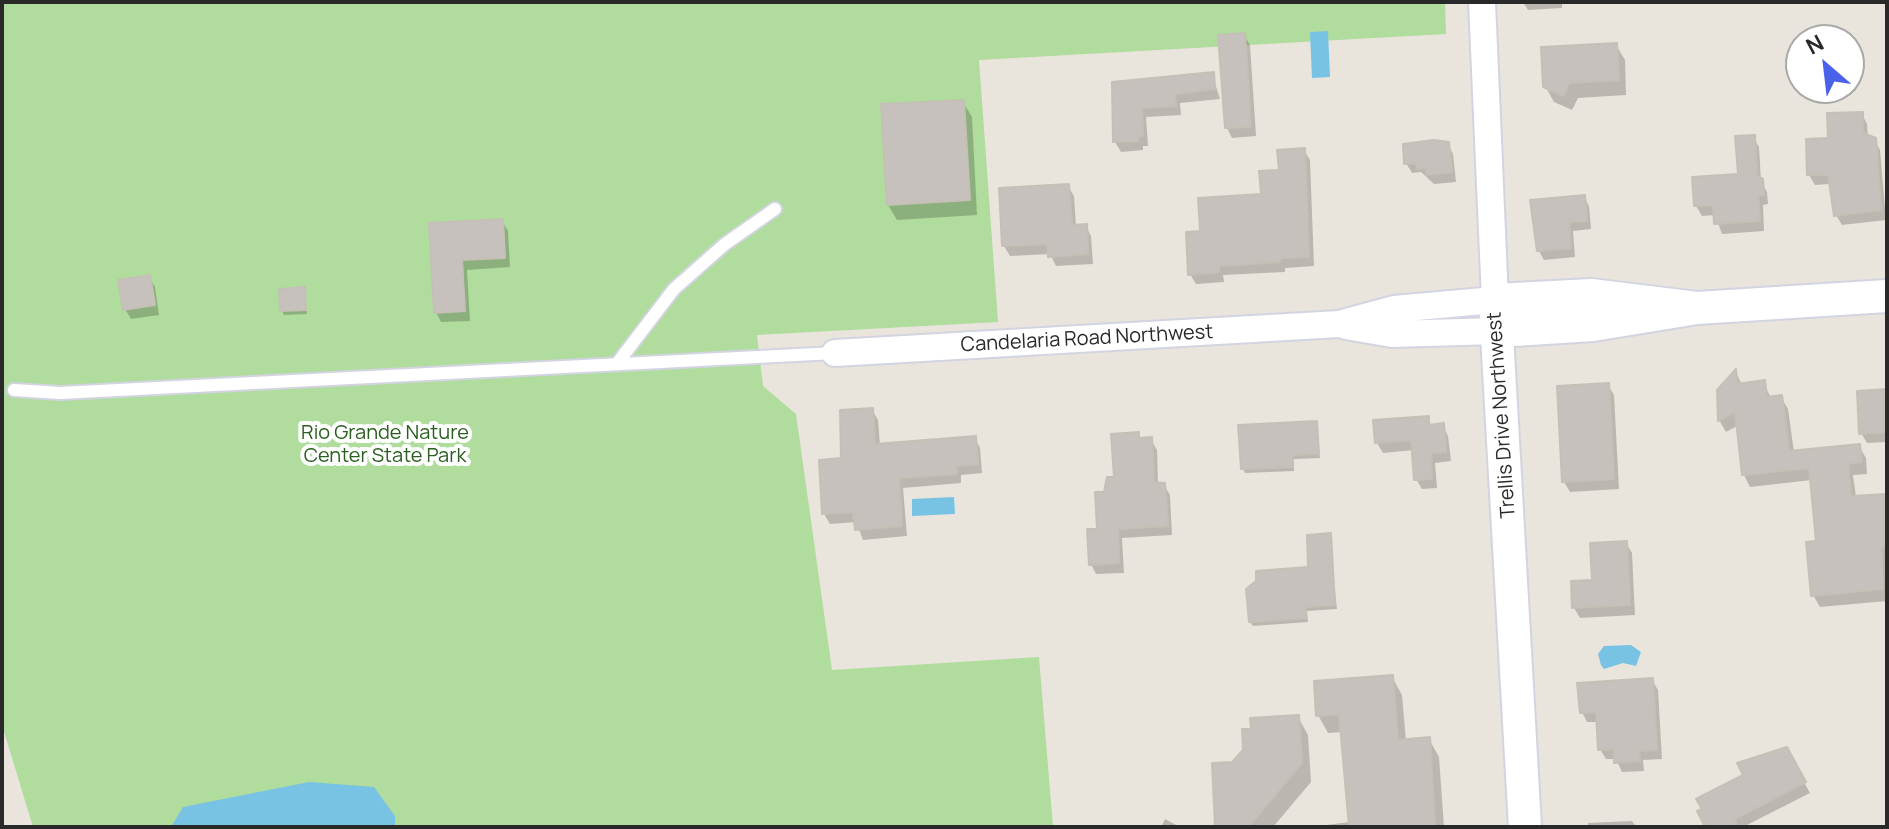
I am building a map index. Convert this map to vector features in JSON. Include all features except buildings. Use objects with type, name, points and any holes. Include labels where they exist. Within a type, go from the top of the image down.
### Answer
[{"type":"street","name":"Trellis Drive Northwest","points":[[1482,2],[1525,827]]},
{"type":"street","name":"Candelaria Road Northwest","points":[[835,353],[1339,324],[1392,334],[1496,316],[1593,325],[1697,308],[1887,296]]},
{"type":"lane","points":[[619,361],[674,289],[725,244],[775,209]]},
{"type":"lane","points":[[14,390],[60,393],[619,361],[785,358],[835,353]]},
{"type":"green space","name":"Rio Grande Nature Center State Park","points":[[2,2],[1445,2],[1446,34],[979,60],[998,322],[757,335],[763,386],[796,414],[832,670],[1039,657],[1053,827],[33,827],[2,725]]},
{"type":"water","points":[[1328,31],[1330,77],[1312,78],[1310,32]]},
{"type":"water","points":[[954,497],[955,514],[912,516],[912,499]]},
{"type":"water","points":[[1631,645],[1641,652],[1636,666],[1623,663],[1604,669],[1598,654],[1604,646]]},
{"type":"water","points":[[309,782],[374,787],[395,816],[395,827],[171,827],[183,807]]}]
